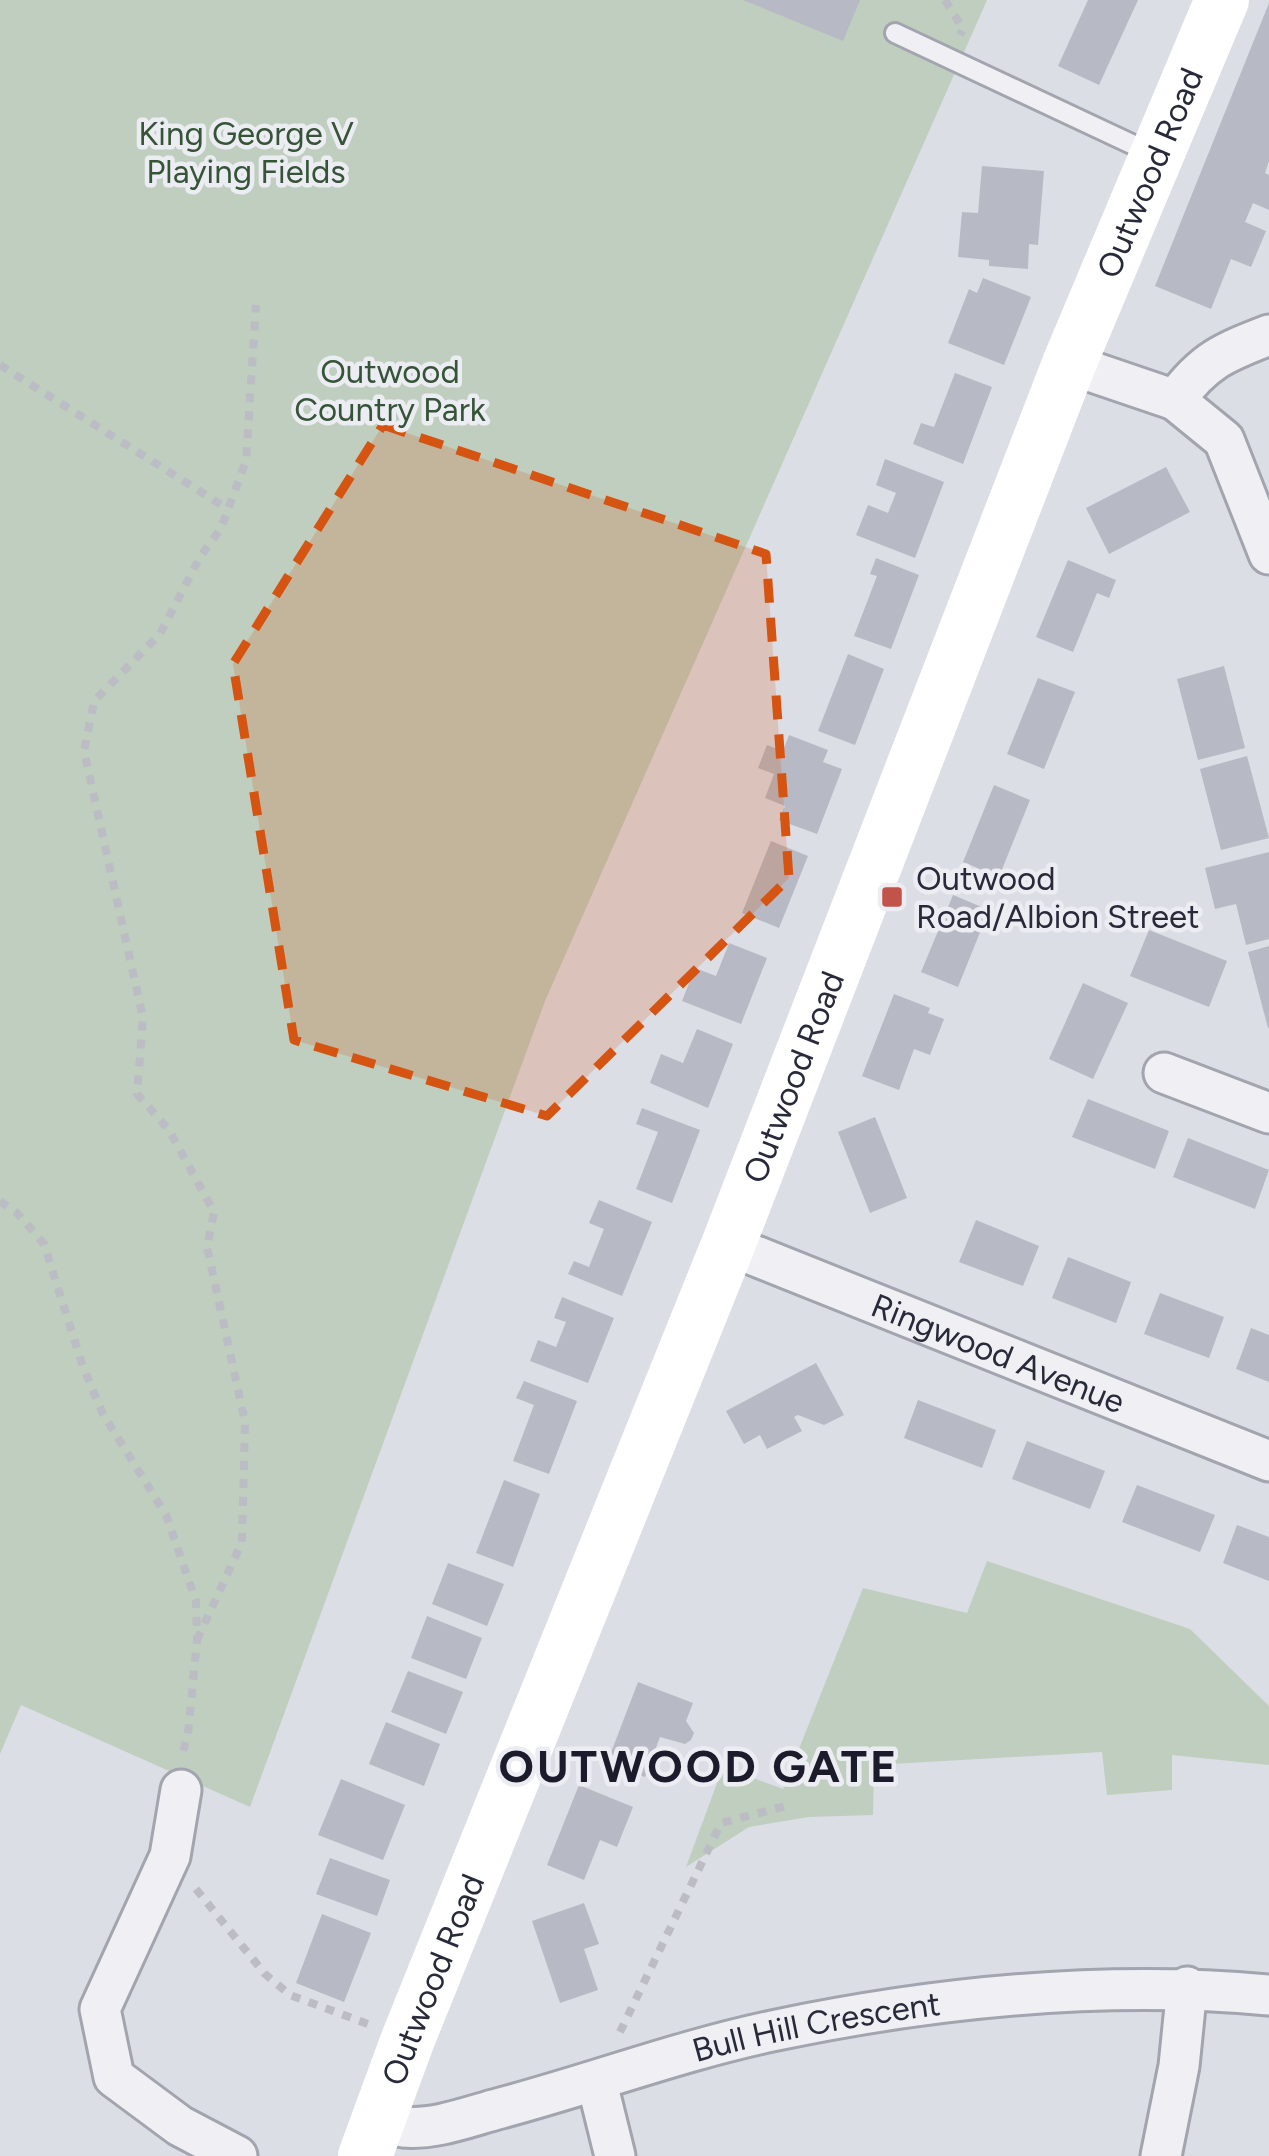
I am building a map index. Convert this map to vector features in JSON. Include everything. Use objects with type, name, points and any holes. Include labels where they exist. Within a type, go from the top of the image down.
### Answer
[{"type":"street","name":"Outwood Road","points":[[371,2137],[728,1245],[1069,364],[1222,0]]},
{"type":"street","points":[[1175,400],[1193,375],[1216,356],[1269,335]]},
{"type":"street","points":[[1069,364],[1175,400],[1225,440],[1269,554]]},
{"type":"street","points":[[1165,1073],[1269,1113]]},
{"type":"street","name":"Ringwood Avenue","points":[[728,1245],[1269,1461]]},
{"type":"street","points":[[182,1790],[170,1856],[100,2009],[115,2078],[180,2126],[237,2156]]},
{"type":"street","points":[[1161,2156],[1179,2066],[1187,1987]]},
{"type":"street","name":"Bull Hill Crescent","points":[[371,2137],[401,2127],[431,2126],[769,2032],[887,2011],[996,1996],[1187,1987],[1269,1995]]},
{"type":"street","points":[[611,2078],[615,2156]]},
{"type":"lane","points":[[895,33],[1159,157]]},
{"type":"path","points":[[197,1640],[242,1542],[245,1422],[207,1247],[214,1211],[169,1130],[136,1094],[143,1018],[84,751],[94,701],[160,634],[200,557],[221,528],[246,461],[256,304]]},
{"type":"path","points":[[0,365],[228,509]]},
{"type":"path","points":[[0,1201],[44,1244],[103,1414],[166,1514],[196,1600],[188,1734],[179,1766],[185,1778],[182,1790]]},
{"type":"path","points":[[611,2078],[617,2039],[721,1822],[786,1806]]},
{"type":"path","points":[[170,1856],[265,1974],[290,1995],[408,2039]]},
{"type":"highlighted area","points":[[383,425],[766,554],[789,878],[547,1116],[294,1040],[233,664]]},
{"type":"green space","name":"Outwood Country Park","points":[[0,0],[987,0],[545,1001],[250,1807],[21,1705],[0,1754]]},
{"type":"green space","points":[[987,1561],[1190,1629],[1269,1706],[1269,1765],[1172,1755],[1172,1790],[1107,1795],[1102,1752],[874,1765],[873,1815],[809,1817],[749,1827],[686,1867],[723,1767],[783,1789],[863,1588],[967,1613]]},
{"type":"building","points":[[743,0],[860,0],[843,41]]},
{"type":"building","points":[[1088,0],[1138,0],[1099,85],[1058,66]]},
{"type":"building","points":[[1269,3],[1269,161],[1265,173],[1269,175],[1269,210],[1253,203],[1245,222],[1266,231],[1251,267],[1231,259],[1211,309],[1155,286]]},
{"type":"building","points":[[982,166],[1044,171],[1038,245],[1029,244],[1028,269],[989,266],[989,260],[958,257],[962,212],[978,213]]},
{"type":"building","points":[[983,278],[1031,297],[1004,365],[948,343],[969,289],[977,293]]},
{"type":"building","points":[[955,373],[992,387],[963,464],[913,444],[921,423],[934,427]]},
{"type":"building","points":[[885,459],[944,482],[915,558],[856,535],[868,505],[888,513],[896,493],[876,485]]},
{"type":"building","points":[[1166,467],[1190,512],[1109,554],[1086,508]]},
{"type":"building","points":[[876,558],[919,575],[891,649],[854,636],[877,576],[870,574]]},
{"type":"building","points":[[1068,560],[1116,580],[1109,598],[1097,593],[1073,652],[1036,637]]},
{"type":"building","points":[[848,654],[884,669],[855,745],[818,731]]},
{"type":"building","points":[[1224,666],[1245,748],[1198,760],[1177,679]]},
{"type":"building","points":[[1038,678],[1075,692],[1044,769],[1007,754]]},
{"type":"building","points":[[789,735],[828,750],[823,762],[842,769],[817,834],[779,820],[785,806],[765,798],[774,774],[758,768],[767,745],[783,751]]},
{"type":"building","points":[[1247,756],[1269,838],[1221,850],[1200,769]]},
{"type":"building","points":[[994,785],[1030,800],[999,877],[963,862]]},
{"type":"building","points":[[771,841],[808,856],[779,928],[742,913]]},
{"type":"building","points":[[1269,852],[1269,939],[1246,945],[1236,904],[1215,909],[1205,868]]},
{"type":"building","points":[[953,895],[989,910],[958,987],[921,972]]},
{"type":"building","points":[[1149,930],[1227,961],[1209,1007],[1130,976]]},
{"type":"building","points":[[729,943],[767,958],[741,1024],[682,1001],[695,968],[716,976]]},
{"type":"building","points":[[1269,946],[1269,1028],[1268,1028],[1248,952]]},
{"type":"building","points":[[1083,983],[1128,1003],[1093,1079],[1049,1059]]},
{"type":"building","points":[[894,994],[944,1019],[930,1055],[914,1049],[899,1090],[862,1076]]},
{"type":"building","points":[[697,1029],[733,1044],[708,1108],[650,1083],[661,1054],[683,1063]]},
{"type":"building","points":[[1088,1099],[1169,1131],[1155,1169],[1072,1137]]},
{"type":"building","points":[[642,1108],[700,1130],[672,1203],[636,1189],[658,1132],[636,1124]]},
{"type":"building","points":[[875,1117],[907,1198],[870,1213],[838,1132]]},
{"type":"building","points":[[1188,1138],[1269,1170],[1255,1209],[1173,1177]]},
{"type":"building","points":[[599,1200],[652,1222],[622,1296],[568,1274],[574,1261],[589,1267],[604,1229],[589,1223]]},
{"type":"building","points":[[976,1220],[1039,1246],[1023,1286],[959,1262]]},
{"type":"building","points":[[1068,1257],[1131,1282],[1116,1323],[1052,1298]]},
{"type":"building","points":[[1160,1293],[1224,1317],[1209,1358],[1144,1334]]},
{"type":"building","points":[[562,1297],[614,1318],[588,1383],[530,1361],[538,1340],[556,1347],[566,1322],[554,1318]]},
{"type":"building","points":[[1251,1328],[1269,1335],[1269,1382],[1236,1369]]},
{"type":"building","points":[[816,1363],[844,1415],[824,1425],[798,1415],[794,1417],[802,1431],[767,1449],[760,1435],[744,1444],[726,1411]]},
{"type":"building","points":[[524,1381],[577,1401],[549,1474],[513,1461],[534,1405],[516,1398]]},
{"type":"building","points":[[918,1400],[996,1430],[982,1468],[904,1438]]},
{"type":"building","points":[[1027,1441],[1105,1471],[1090,1509],[1012,1479]]},
{"type":"building","points":[[504,1480],[540,1494],[513,1567],[476,1553]]},
{"type":"building","points":[[1137,1485],[1215,1515],[1200,1552],[1122,1522]]},
{"type":"building","points":[[1237,1525],[1269,1537],[1269,1581],[1223,1563]]},
{"type":"building","points":[[448,1563],[504,1584],[487,1626],[432,1604]]},
{"type":"building","points":[[427,1616],[482,1638],[466,1679],[411,1658]]},
{"type":"building","points":[[408,1671],[463,1692],[446,1734],[391,1712]]},
{"type":"building","points":[[638,1682],[693,1703],[686,1721],[694,1733],[691,1740],[685,1744],[660,1737],[645,1777],[607,1763]]},
{"type":"building","points":[[386,1722],[440,1744],[424,1786],[369,1764]]},
{"type":"building","points":[[341,1779],[405,1805],[383,1860],[318,1835]]},
{"type":"building","points":[[579,1785],[633,1807],[617,1847],[600,1840],[584,1880],[547,1865]]},
{"type":"building","points":[[330,1858],[390,1880],[377,1916],[316,1894]]},
{"type":"building","points":[[584,1903],[599,1944],[584,1949],[598,1990],[560,2003],[532,1921]]},
{"type":"building","points":[[322,1914],[371,1933],[344,2002],[296,1983]]},
{"type":"place","name":"Outwood Road/Albion Street","points":[[892,897]]},
{"type":"district","name":"OUTWOOD GATE","points":[[699,1766]]},
{"type":"park label","name":"King George V Playing Fields","points":[[246,152]]}]
